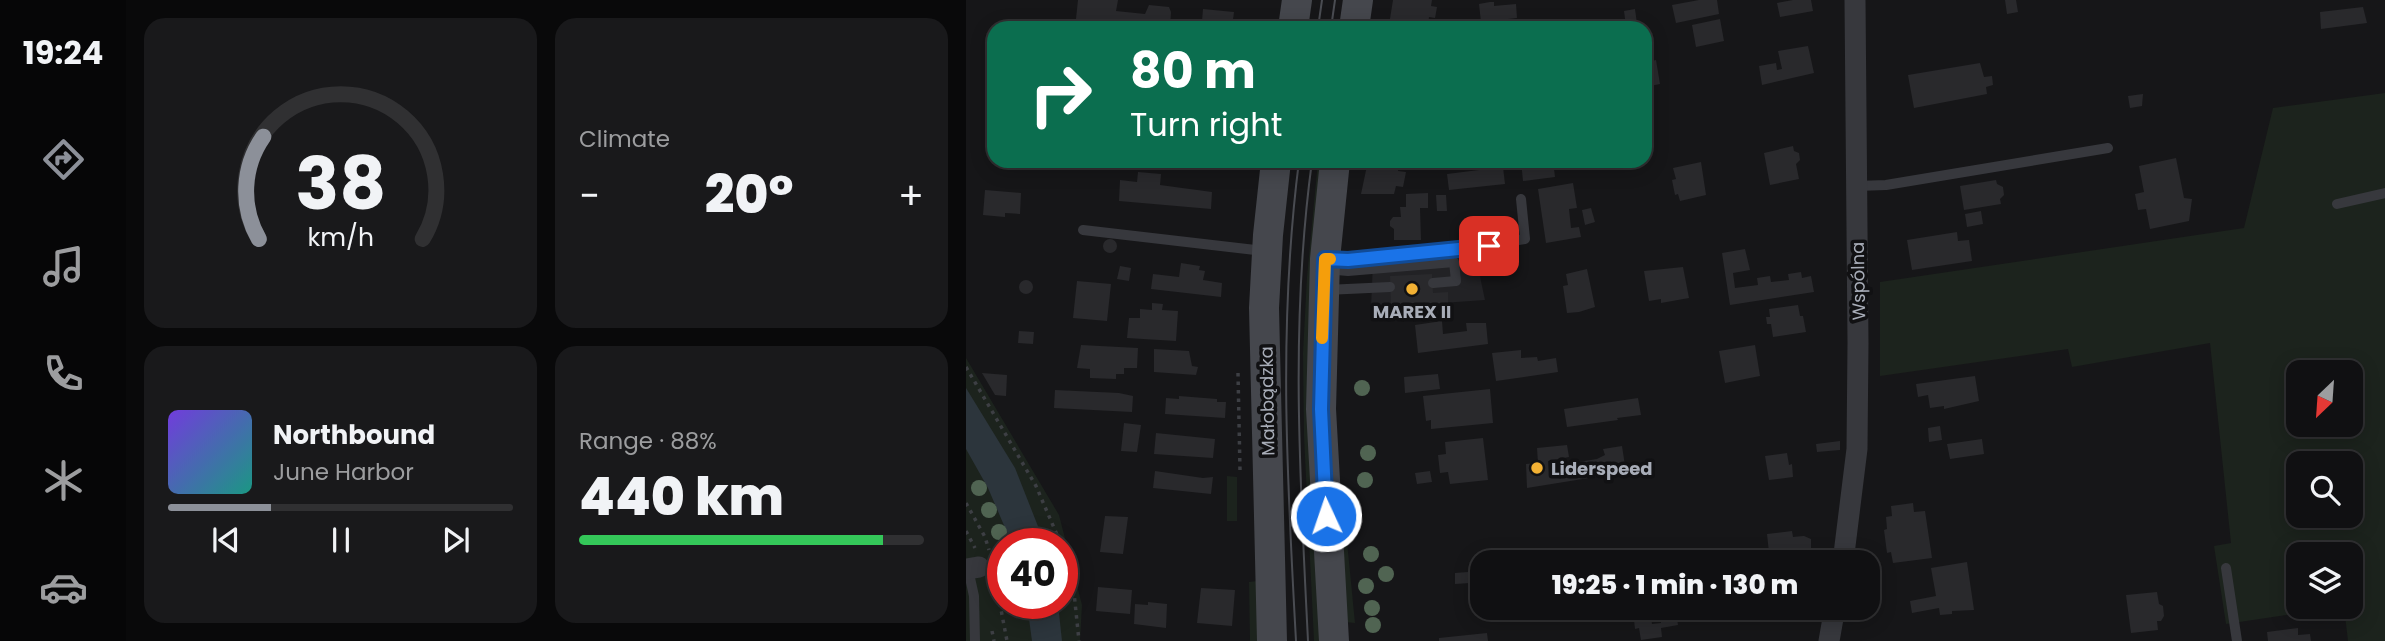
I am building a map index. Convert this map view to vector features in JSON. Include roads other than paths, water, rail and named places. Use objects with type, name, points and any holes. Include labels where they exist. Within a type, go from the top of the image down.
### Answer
[{"type":"street","points":[[1294,21],[1297,0]]},
{"type":"street","points":[[1355,21],[1358,0]]},
{"type":"street","name":"Wspólna","points":[[1844,550],[1857,449],[1855,0]]},
{"type":"street","name":"Małobądzka","points":[[1272,641],[1264,308],[1266,252],[1275,168]]},
{"type":"street","points":[[1334,168],[1324,273],[1321,409],[1334,641]]},
{"type":"street","points":[[1829,641],[1833,620]]},
{"type":"lane","points":[[1857,186],[1886,185],[2108,148]]},
{"type":"lane","points":[[2337,204],[2385,193]]},
{"type":"lane","points":[[1324,273],[1348,260],[1525,239],[1521,199]]},
{"type":"lane","points":[[1083,230],[1266,252]]},
{"type":"lane","points":[[1324,273],[1454,262],[1457,281],[1433,284]]},
{"type":"lane","points":[[1324,273],[1390,287]]},
{"type":"lane","points":[[2226,568],[2236,641]]},
{"type":"lane","points":[[971,569],[975,641]]},
{"type":"tram line","points":[[1319,21],[1322,0]]},
{"type":"tram line","points":[[1332,21],[1335,0]]},
{"type":"tram line","points":[[1296,641],[1287,460],[1286,342],[1292,222],[1298,168]]},
{"type":"tram line","points":[[1308,641],[1300,460],[1299,341],[1305,221],[1311,168]]},
{"type":"place","name":"MAREX II","points":[[1412,289]]},
{"type":"place","name":"Liderspeed","points":[[1537,468]]}]
